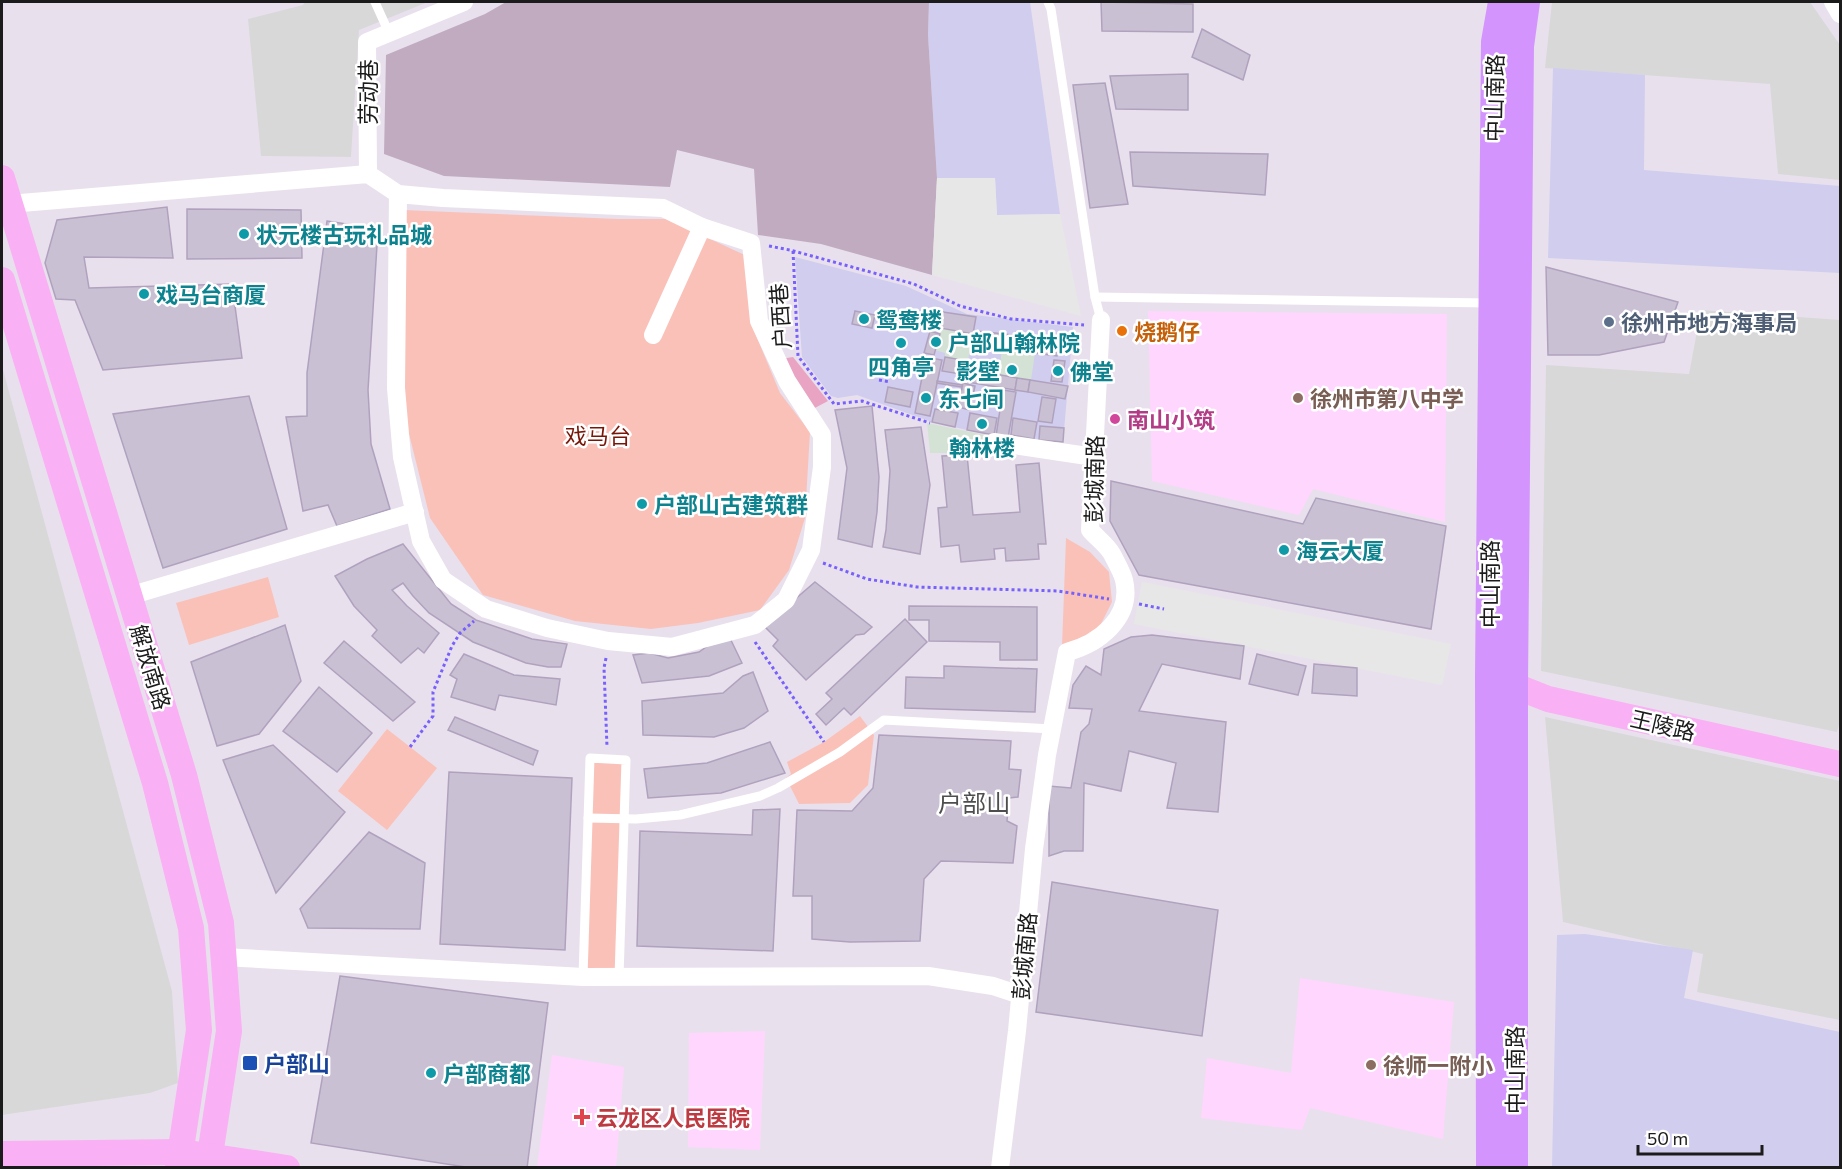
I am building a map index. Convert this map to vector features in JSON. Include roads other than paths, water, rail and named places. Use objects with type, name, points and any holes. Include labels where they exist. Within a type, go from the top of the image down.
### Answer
[{"type":"main road","name":"中山南路","points":[[1502,2],[1495,42],[1491,303],[1514,1167]]},
{"type":"main road","name":"中山南路","points":[[1490,1167],[1501,680],[1520,46],[1526,2]]},
{"type":"main road","name":"解放南路","points":[[2,178],[184,775],[221,923],[229,1031],[209,1162]]},
{"type":"main road","name":"解放南路","points":[[2,280],[155,783],[191,928],[199,1030],[179,1160]]},
{"type":"main road","name":"王陵路","points":[[1501,680],[1548,699],[1840,764]]},
{"type":"main road","points":[[2,1154],[179,1160],[287,1167]]},
{"type":"street","name":"劳动巷","points":[[368,174],[367,42],[464,2]]},
{"type":"street","points":[[1833,2],[1840,14]]},
{"type":"street","points":[[9,204],[368,174],[398,194],[663,208],[702,227],[751,243],[759,321],[787,381],[822,435],[822,467],[811,550],[786,600],[755,625],[672,647],[608,641],[547,628],[486,609],[443,580],[421,541],[402,457],[396,388],[398,194]]},
{"type":"street","points":[[653,335],[702,227]]},
{"type":"street","name":"彭城南路","points":[[1000,1167],[1034,849],[1047,755],[1066,652],[1082,648],[1101,637],[1119,615],[1125,597],[1124,580],[1111,552],[1090,530],[1100,323]]},
{"type":"street","points":[[994,442],[1094,458]]},
{"type":"street","points":[[129,596],[415,512]]},
{"type":"street","points":[[224,957],[583,977],[928,976],[993,986],[1020,996]]},
{"type":"lane","points":[[375,2],[389,33]]},
{"type":"lane","name":"彭城南路","points":[[1048,2],[1051,9],[1100,323]]},
{"type":"lane","points":[[1095,297],[1491,303]]},
{"type":"lane","points":[[588,818],[624,819],[680,815],[760,796],[840,752],[884,720],[1052,729]]},
{"type":"lane","points":[[583,977],[590,758],[626,760],[619,977]]},
{"type":"place","name":"状元楼古玩礼品城","points":[[244,234]]},
{"type":"place","name":"戏马台商厦","points":[[144,294]]},
{"type":"place","name":"鸳鸯楼","points":[[864,319]]},
{"type":"place","name":"徐州市地方海事局","points":[[1609,322]]},
{"type":"place","name":"烧鹅仔","points":[[1122,331]]},
{"type":"place","name":"户部山翰林院","points":[[936,342]]},
{"type":"place","name":"四角亭","points":[[901,343]]},
{"type":"place","name":"影壁","points":[[1012,370]]},
{"type":"place","name":"佛堂","points":[[1058,371]]},
{"type":"place","name":"东七间","points":[[926,398]]},
{"type":"place","name":"徐州市第八中学","points":[[1298,398]]},
{"type":"place","name":"南山小筑","points":[[1115,419]]},
{"type":"place","name":"翰林楼","points":[[982,424]]},
{"type":"place","name":"户部山古建筑群","points":[[642,504]]},
{"type":"place","name":"海云大厦","points":[[1284,550]]},
{"type":"place","name":"户部山","points":[[250,1063]]},
{"type":"place","name":"徐师一附小","points":[[1371,1065]]},
{"type":"place","name":"户部商都","points":[[431,1073]]},
{"type":"place","name":"云龙区人民医院","points":[[582,1117]]},
{"type":"district","name":"户部山","points":[[974,802]]},
{"type":"park label","name":"戏马台","points":[[598,435]]}]
